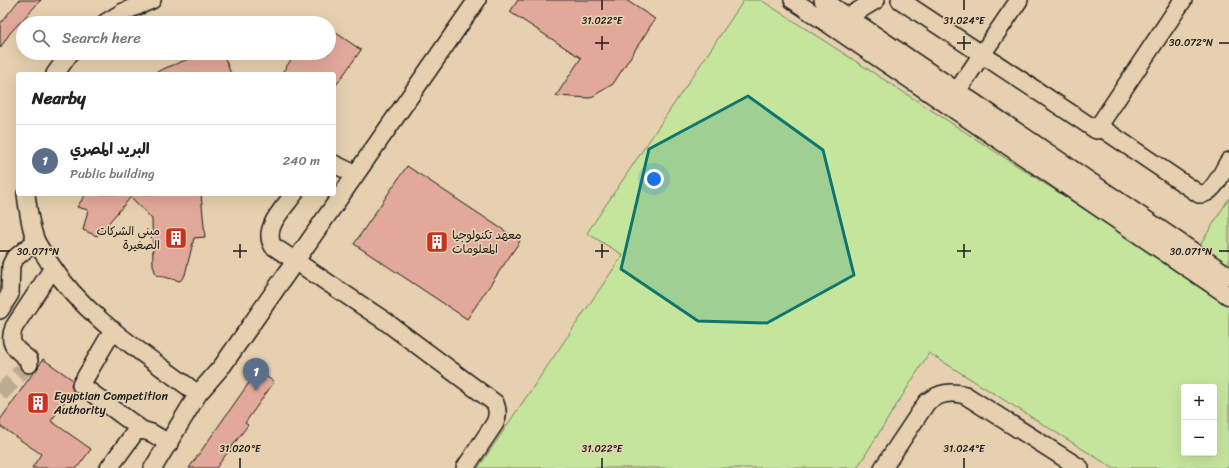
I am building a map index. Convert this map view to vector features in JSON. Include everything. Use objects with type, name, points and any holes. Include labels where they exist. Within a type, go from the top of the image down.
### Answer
[{"type":"street","points":[[116,16],[152,0]]},
{"type":"street","points":[[153,468],[169,444],[198,394],[223,365],[477,0]]},
{"type":"street","points":[[793,0],[1229,296]]},
{"type":"street","points":[[823,0],[1229,276]]},
{"type":"street","points":[[848,17],[876,0]]},
{"type":"street","points":[[900,0],[983,53],[1096,130],[1103,130],[1200,194],[1207,193],[1211,189],[1229,161]]},
{"type":"street","points":[[957,91],[1019,0]]},
{"type":"street","points":[[1096,130],[1183,0]]},
{"type":"street","points":[[56,72],[65,60]]},
{"type":"street","points":[[336,165],[355,174]]},
{"type":"street","points":[[26,196],[28,212],[36,241],[53,268],[82,302],[113,330],[198,394]]},
{"type":"street","points":[[293,196],[271,226],[269,240],[273,246],[294,262],[385,321],[495,403],[498,410],[498,417],[465,468]]},
{"type":"street","points":[[0,310],[10,294],[10,265],[14,259],[36,241]]},
{"type":"street","points":[[29,364],[29,360],[12,343],[11,335],[14,327],[53,268]]},
{"type":"street","points":[[113,330],[81,385],[142,430],[148,431],[169,444]]},
{"type":"street","points":[[883,468],[920,410],[927,402],[935,396],[955,392],[966,395],[1080,468]]},
{"type":"street","points":[[109,468],[133,434],[142,430]]},
{"type":"highlighted area","points":[[748,96],[823,150],[854,275],[767,323],[698,321],[621,269],[649,149]]},
{"type":"green space","points":[[744,0],[761,0],[1183,273],[1229,198],[1229,468],[1113,468],[929,353],[857,468],[478,468],[623,255],[587,233]]},
{"type":"building","points":[[19,0],[41,0],[26,16],[16,16],[16,27],[0,48],[0,24]]},
{"type":"building","points":[[518,0],[626,0],[655,19],[613,84],[590,98],[556,96],[581,58],[510,12]]},
{"type":"building","points":[[336,33],[361,50],[336,85],[336,72],[282,72],[291,60],[336,60]]},
{"type":"building","points":[[186,60],[226,60],[230,72],[156,72]]},
{"type":"building","name":"معهد تكنولوجيا المعلومات","points":[[407,166],[520,241],[467,319],[354,244]]},
{"type":"building","name":"مبنى الشركات الصغيرة","points":[[85,196],[201,196],[205,237],[194,238],[185,275],[180,281],[156,275],[153,265],[152,219],[131,197],[97,236],[83,230],[88,210],[77,207]]},
{"type":"building","name":"Egyptian Competition Authority","points":[[43,359],[73,380],[71,385],[73,390],[51,421],[91,449],[77,468],[32,468],[41,454],[0,426],[0,420]]},
{"type":"building","points":[[258,370],[274,382],[245,423],[248,425],[216,468],[189,468]]},
{"type":"tunnel","points":[[0,394],[29,364]]},
{"type":"place","name":"مبنى الشركات الصغيرة","points":[[176,238]]},
{"type":"place","name":"معهد تكنولوجيا المعلومات","points":[[437,242]]},
{"type":"place","name":"البريد المصري","points":[[256,391]]},
{"type":"place","name":"Egyptian Competition Authority","points":[[38,403]]}]
